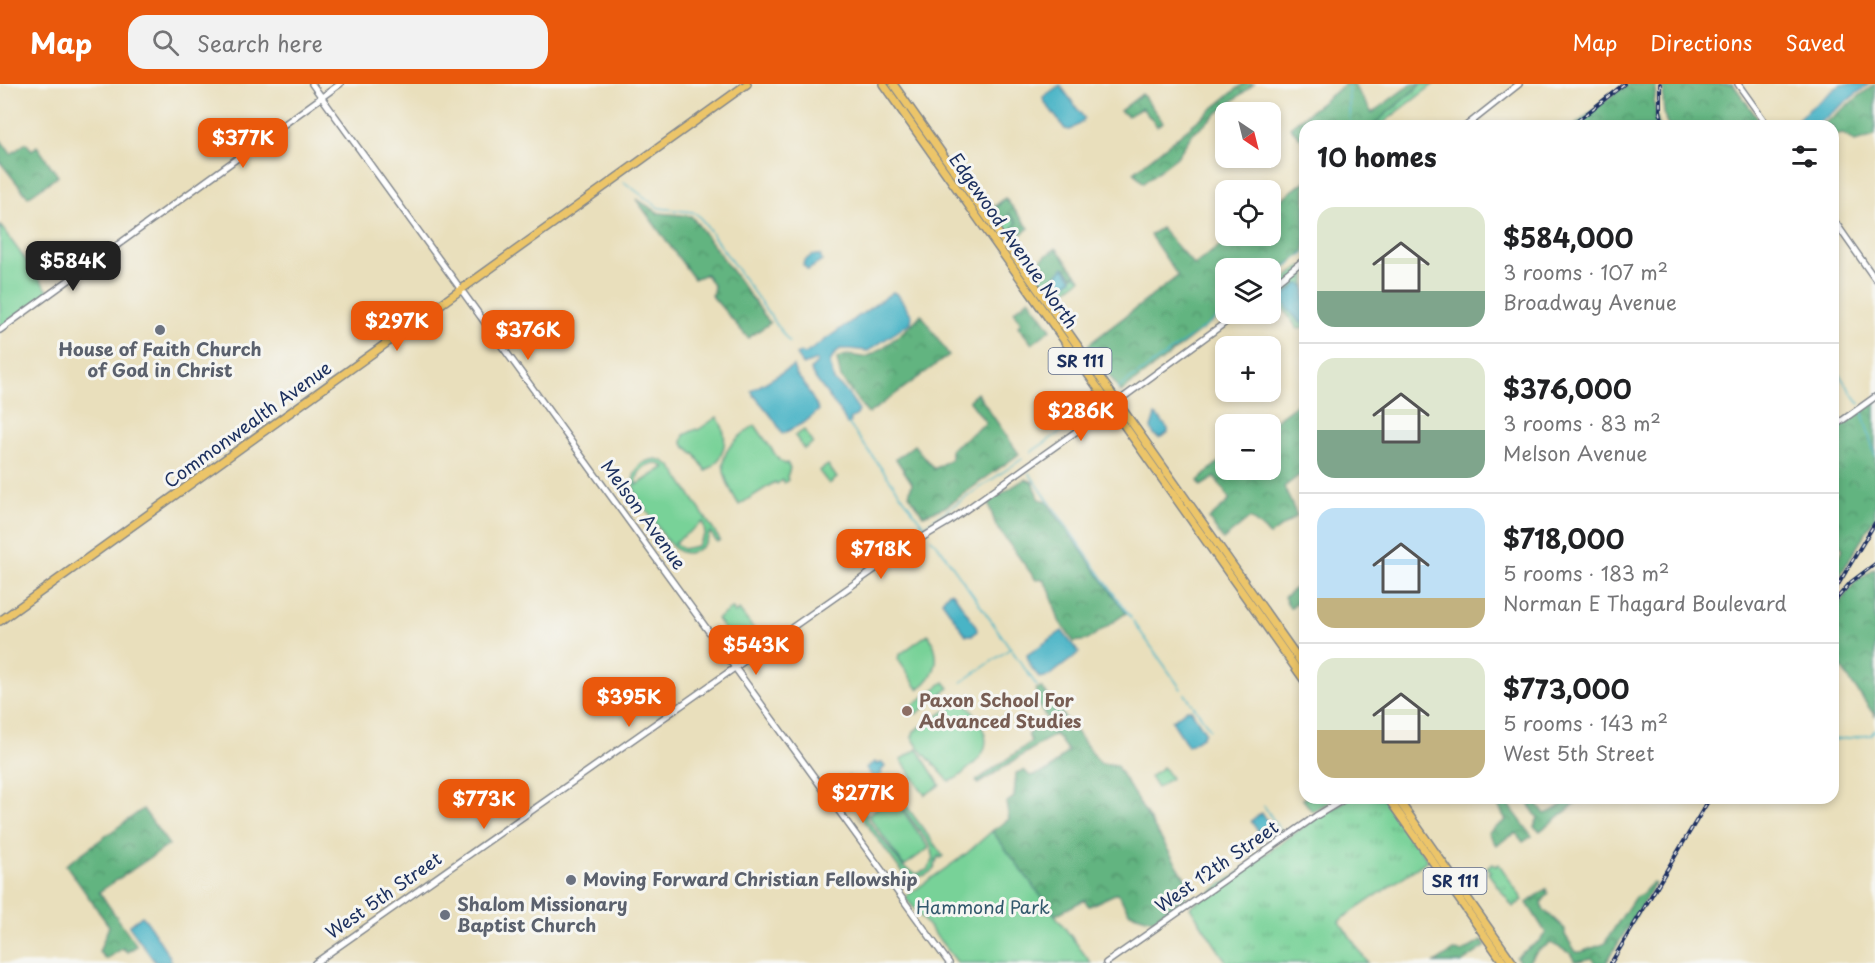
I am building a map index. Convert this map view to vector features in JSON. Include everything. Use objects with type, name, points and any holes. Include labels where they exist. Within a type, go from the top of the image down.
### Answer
[{"type":"main road","name":"Commonwealth Avenue","points":[[0,621],[747,84]]},
{"type":"main road","name":"Edgewood Avenue North","points":[[883,84],[1299,660]]},
{"type":"main road","name":"Edgewood Avenue North","points":[[893,84],[1299,672]]},
{"type":"main road","name":"SR 111","points":[[1392,804],[1504,963]]},
{"type":"main road","name":"SR 111","points":[[1401,804],[1513,963]]},
{"type":"street","name":"Melson Avenue","points":[[312,84],[949,963]]},
{"type":"street","points":[[0,330],[340,84]]},
{"type":"street","points":[[1474,120],[1519,84]]},
{"type":"street","points":[[1738,84],[1764,120]]},
{"type":"street","points":[[1839,228],[1875,279]]},
{"type":"street","points":[[1281,279],[1299,265]]},
{"type":"street","points":[[1114,404],[1223,324]]},
{"type":"street","points":[[1839,423],[1875,397]]},
{"type":"street","name":"West 5th Street","points":[[315,963],[913,543],[969,508],[1114,404]]},
{"type":"street","name":"West 12th Street","points":[[1106,963],[1337,804]]},
{"type":"green space","points":[[1243,84],[1254,84],[1232,102],[1221,102]]},
{"type":"green space","points":[[1345,84],[1353,84],[1372,113],[1411,84],[1421,84],[1379,120],[1299,120],[1299,137],[1290,127]]},
{"type":"green space","points":[[1421,84],[1434,84],[1387,120],[1379,120]]},
{"type":"green space","points":[[1627,84],[1657,84],[1654,103],[1658,120],[1582,120]]},
{"type":"green space","points":[[1664,84],[1733,84],[1759,120],[1666,120]]},
{"type":"green space","points":[[1875,84],[1875,136],[1855,142],[1843,134],[1839,135],[1839,120],[1829,120]]},
{"type":"green space","points":[[1142,94],[1163,122],[1157,126],[1142,108],[1128,116],[1120,111]]},
{"type":"green space","points":[[1215,107],[1215,115],[1193,133],[1177,157],[1143,183],[1134,172]]},
{"type":"green space","points":[[0,139],[11,154],[26,143],[32,150],[37,146],[58,176],[28,197],[0,162]]},
{"type":"green space","points":[[1299,186],[1299,256],[1281,269],[1281,258],[1215,258],[1215,320],[1121,392],[1088,345],[1178,276],[1150,235],[1161,228],[1194,265],[1220,246],[1281,246],[1281,199]]},
{"type":"green space","points":[[1005,198],[992,212],[1001,221],[1010,214],[1017,222],[1008,235],[1010,242],[990,214],[990,210]]},
{"type":"green space","points":[[1005,198],[1029,228],[1011,241],[1008,235],[1017,222],[1010,214],[1001,221],[997,220],[992,212]]},
{"type":"green space","points":[[636,199],[659,213],[691,216],[770,323],[748,338],[712,296],[714,287],[706,274],[694,279]]},
{"type":"green space","points":[[0,225],[49,292],[0,328]]},
{"type":"green space","points":[[1056,248],[1076,274],[1072,276],[1066,268],[1045,284],[1041,282],[1038,277],[1039,273],[1033,266]]},
{"type":"green space","points":[[1033,266],[1041,282],[1051,290],[1060,288],[1076,274],[1081,279],[1053,300],[1049,299],[1029,270]]},
{"type":"green space","points":[[1299,268],[1299,284],[1284,295],[1283,302],[1299,321],[1299,328],[1281,305],[1281,283]]},
{"type":"green space","points":[[1029,299],[1051,329],[1032,344],[1018,326],[1021,323],[1014,311]]},
{"type":"green space","points":[[921,314],[949,355],[868,414],[841,378],[837,359],[847,355],[864,357],[877,352]]},
{"type":"green space","points":[[977,393],[1019,454],[945,507],[923,515],[909,495],[912,483],[896,459],[914,445],[934,469],[951,459],[951,449],[986,423],[969,400]]},
{"type":"green space","points":[[1875,401],[1875,517],[1839,577],[1839,556],[1843,549],[1839,544],[1839,428]]},
{"type":"green space","points":[[1299,402],[1299,476],[1284,487],[1297,516],[1270,535],[1250,518],[1223,540],[1209,519],[1230,500],[1217,480],[1281,480],[1281,416]]},
{"type":"green space","points":[[717,417],[724,432],[724,447],[718,460],[706,471],[694,453],[682,442],[684,435],[698,430]]},
{"type":"green space","points":[[755,425],[779,460],[787,463],[790,468],[788,480],[784,483],[782,480],[777,484],[775,482],[739,505],[726,480],[724,460],[733,443]]},
{"type":"green space","points":[[804,430],[813,443],[804,449],[795,436]]},
{"type":"green space","points":[[656,459],[672,467],[720,540],[717,542],[710,532],[700,548],[684,553],[666,540],[637,496],[633,483],[639,467],[645,462]],"holes":[[[656,463],[665,467],[637,485],[638,476],[642,470]],[[703,522],[705,534],[697,546],[683,549],[674,543]]]},
{"type":"green space","points":[[828,465],[837,478],[829,484],[819,471]]},
{"type":"green space","points":[[1215,465],[1215,477],[1201,486],[1198,481]]},
{"type":"green space","points":[[1025,479],[1033,482],[1039,499],[1046,501],[1126,613],[1087,640],[1074,642],[1059,621],[1050,591],[1043,579],[1036,580],[996,526],[988,502]]},
{"type":"green space","points":[[1875,568],[1875,716],[1839,665],[1839,603],[1856,581]]},
{"type":"green space","points":[[1299,586],[1299,600],[1290,608],[1284,597]]},
{"type":"green space","points":[[732,608],[735,613],[739,610],[754,629],[750,632],[753,637],[737,648],[717,619]]},
{"type":"green space","points":[[928,634],[935,649],[936,664],[930,677],[918,689],[898,659],[899,655]]},
{"type":"green space","points":[[944,682],[949,688],[916,714],[910,707]]},
{"type":"green space","points":[[1042,688],[1100,763],[1116,765],[1190,886],[1186,897],[1153,920],[1130,913],[1117,893],[1089,906],[1084,900],[1055,915],[992,831],[1009,819],[1006,803],[1014,797],[1016,773],[1024,770],[1030,776],[1048,771],[1068,751],[1055,734],[978,784],[976,781],[1031,742],[1028,734],[1047,718],[1036,703],[1036,689]]},
{"type":"green space","points":[[961,701],[966,702],[978,720],[986,743],[978,759],[960,776],[949,781],[918,747],[912,737],[914,731]]},
{"type":"green space","points":[[917,749],[940,785],[925,795],[901,760]]},
{"type":"green space","points":[[1163,767],[1171,778],[1157,788],[1150,777]]},
{"type":"green space","points":[[849,776],[862,794],[849,804],[835,785]]},
{"type":"green space","points":[[888,788],[897,793],[943,856],[940,858],[938,856],[934,869],[926,875],[916,877],[906,875],[862,818],[861,803],[865,795],[873,789]],"holes":[[[876,791],[885,791],[894,796],[931,846],[934,859],[927,870],[916,874],[904,868],[867,819],[864,810],[867,799]]]},
{"type":"green space","points":[[893,797],[929,848],[904,866],[868,815]]},
{"type":"green space","points":[[1307,804],[1326,804],[1312,811]]},
{"type":"green space","points":[[1340,804],[1388,804],[1428,860],[1339,921],[1368,963],[1227,963],[1190,907]]},
{"type":"green space","points":[[1497,804],[1508,804],[1532,836],[1523,842],[1516,833],[1496,845],[1488,833],[1506,820]]},
{"type":"green space","points":[[1528,804],[1538,804],[1545,814],[1563,804],[1575,804],[1540,831],[1534,827],[1538,818]]},
{"type":"green space","points":[[143,809],[169,845],[99,892],[137,946],[127,952],[123,948],[106,959],[99,952],[109,926],[66,865]]},
{"type":"green space","name":"Hammond Park","points":[[992,831],[1091,963],[958,963],[905,897],[966,854]]},
{"type":"green space","points":[[1493,863],[1496,866],[1499,864],[1523,900],[1513,907],[1488,873],[1491,871],[1487,867]]},
{"type":"green space","points":[[1652,883],[1655,884],[1606,963],[1595,963],[1591,958],[1575,962],[1570,953],[1551,943],[1538,950],[1529,963],[1521,963],[1516,957],[1539,941],[1546,933],[1527,903],[1546,889],[1548,894],[1541,903],[1543,909],[1565,929],[1565,935],[1576,952],[1581,952],[1604,944],[1635,897],[1642,894]]},
{"type":"green space","points":[[1482,941],[1486,946],[1461,963],[1435,963],[1453,951],[1462,952]]},
{"type":"water","points":[[1841,84],[1869,84],[1823,120],[1797,120]]},
{"type":"water","points":[[1060,85],[1084,118],[1070,130],[1065,129],[1043,97]]},
{"type":"water","points":[[813,255],[820,255],[822,261],[808,270],[803,265],[804,261]]},
{"type":"water","points":[[1064,267],[1072,279],[1056,291],[1048,289],[1045,284],[1056,277]]},
{"type":"water","points":[[1299,284],[1299,321],[1288,309],[1282,298]]},
{"type":"water","points":[[893,292],[898,295],[912,316],[911,322],[868,351],[840,349],[830,363],[834,381],[846,391],[859,410],[847,424],[812,374],[811,369],[817,363],[816,360],[803,365],[796,355],[800,352],[805,354]]},
{"type":"water","points":[[793,366],[796,375],[803,382],[819,410],[805,422],[782,434],[772,417],[751,391]]},
{"type":"water","points":[[1155,415],[1168,429],[1168,433],[1159,438],[1154,435],[1151,428]]},
{"type":"water","points":[[949,592],[953,593],[976,626],[977,631],[973,635],[966,635],[942,601]]},
{"type":"water","points":[[1062,631],[1079,653],[1049,676],[1040,678],[1030,666],[1027,655]]},
{"type":"water","points":[[1187,709],[1191,710],[1205,732],[1202,737],[1188,746],[1172,721]]},
{"type":"water","points":[[875,762],[877,765],[882,762],[885,767],[881,771],[882,774],[874,779],[866,768]]},
{"type":"water","points":[[1261,813],[1275,830],[1263,839],[1251,821]]},
{"type":"water","points":[[142,916],[170,957],[171,963],[155,962],[129,926]]},
{"type":"waterway","points":[[1348,84],[1350,120]]},
{"type":"waterway","points":[[624,182],[659,208],[693,212],[699,216],[789,342]]},
{"type":"waterway","points":[[1281,271],[1299,257]]},
{"type":"waterway","points":[[1117,389],[1215,320]]},
{"type":"waterway","points":[[1839,374],[1860,404]]},
{"type":"waterway","points":[[1088,412],[1100,404]]},
{"type":"waterway","points":[[1862,411],[1875,456]]},
{"type":"waterway","points":[[1031,452],[1084,416]]},
{"type":"waterway","points":[[848,423],[924,526]]},
{"type":"waterway","points":[[921,528],[1022,459]]},
{"type":"waterway","points":[[1029,473],[1131,618]]},
{"type":"waterway","points":[[931,539],[937,544],[1037,686]]},
{"type":"waterway","points":[[877,557],[901,540]]},
{"type":"waterway","points":[[1133,621],[1181,689]]},
{"type":"waterway","points":[[962,682],[1011,648]]},
{"type":"waterway","points":[[1185,694],[1210,729]]},
{"type":"waterway","points":[[1839,739],[1871,735],[1875,730]]},
{"type":"waterway","points":[[1264,806],[1280,830]]},
{"type":"railway","points":[[1579,120],[1624,84]]},
{"type":"railway","points":[[1660,84],[1662,120]]},
{"type":"railway","points":[[1839,583],[1875,523]]},
{"type":"railway","points":[[1839,596],[1851,582],[1875,564]]},
{"type":"railway","points":[[1611,963],[1706,804]]},
{"type":"place","name":"House of Faith Church of God in Christ","points":[[160,330]]},
{"type":"place","name":"Paxon School For Advanced Studies","points":[[907,711]]},
{"type":"place","name":"Moving Forward Christian Fellowship","points":[[571,880]]},
{"type":"place","name":"Shalom Missionary Baptist Church","points":[[445,915]]}]
